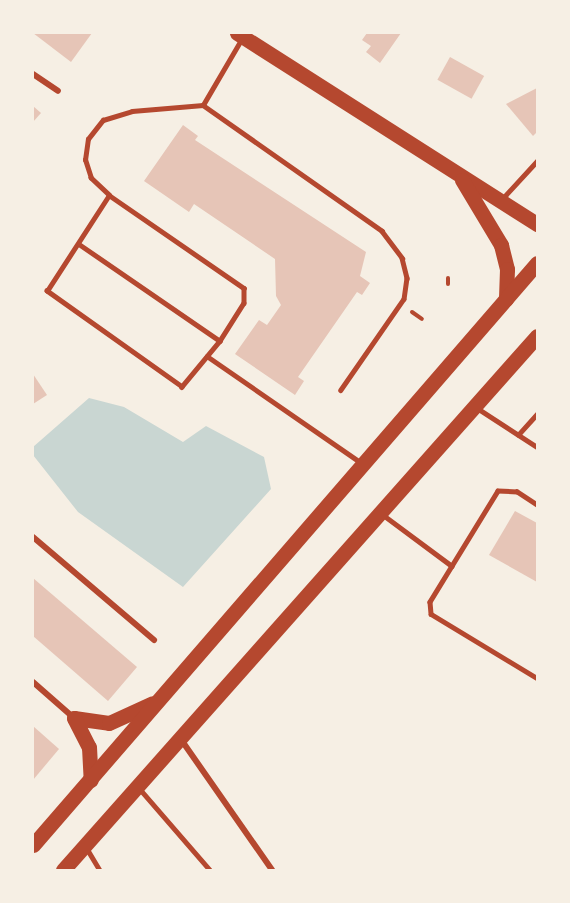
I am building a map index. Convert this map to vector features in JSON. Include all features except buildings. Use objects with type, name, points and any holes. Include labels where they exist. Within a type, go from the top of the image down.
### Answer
[{"type":"highway","points":[[240,35],[460,178],[537,224]]},
{"type":"highway","points":[[460,178],[501,245],[507,269],[506,299]]},
{"type":"highway","points":[[33,845],[161,699],[360,462],[537,263]]},
{"type":"highway","points":[[63,870],[537,336]]},
{"type":"highway","points":[[74,718],[109,723],[161,699]]},
{"type":"highway","points":[[74,718],[89,747],[91,780]]},
{"type":"street","points":[[33,74],[58,91]]},
{"type":"street","points":[[33,537],[154,640]]},
{"type":"street","points":[[33,682],[74,718]]},
{"type":"street","points":[[180,738],[272,870]]},
{"type":"lane","points":[[203,105],[240,35]]},
{"type":"lane","points":[[109,195],[47,291],[182,387],[220,341],[244,303],[244,288],[109,195],[91,178],[85,160],[88,138],[103,120],[132,111],[203,105],[382,231],[402,258],[407,278],[404,299],[341,390]]},
{"type":"lane","points":[[500,201],[537,162]]},
{"type":"lane","points":[[79,244],[220,341]]},
{"type":"lane","points":[[207,356],[360,462]]},
{"type":"lane","points":[[474,406],[537,447]]},
{"type":"lane","points":[[518,435],[537,414]]},
{"type":"lane","points":[[537,505],[517,492],[498,491],[430,602],[432,614],[537,678]]},
{"type":"lane","points":[[380,512],[452,567]]},
{"type":"lane","points":[[137,787],[210,870]]},
{"type":"lane","points":[[85,845],[100,870]]},
{"type":"path","points":[[448,278],[448,285]]},
{"type":"path","points":[[412,312],[422,319]]},
{"type":"shaded area","points":[[89,398],[124,407],[183,442],[206,426],[264,457],[271,489],[183,587],[78,512],[33,455],[33,447]]}]
